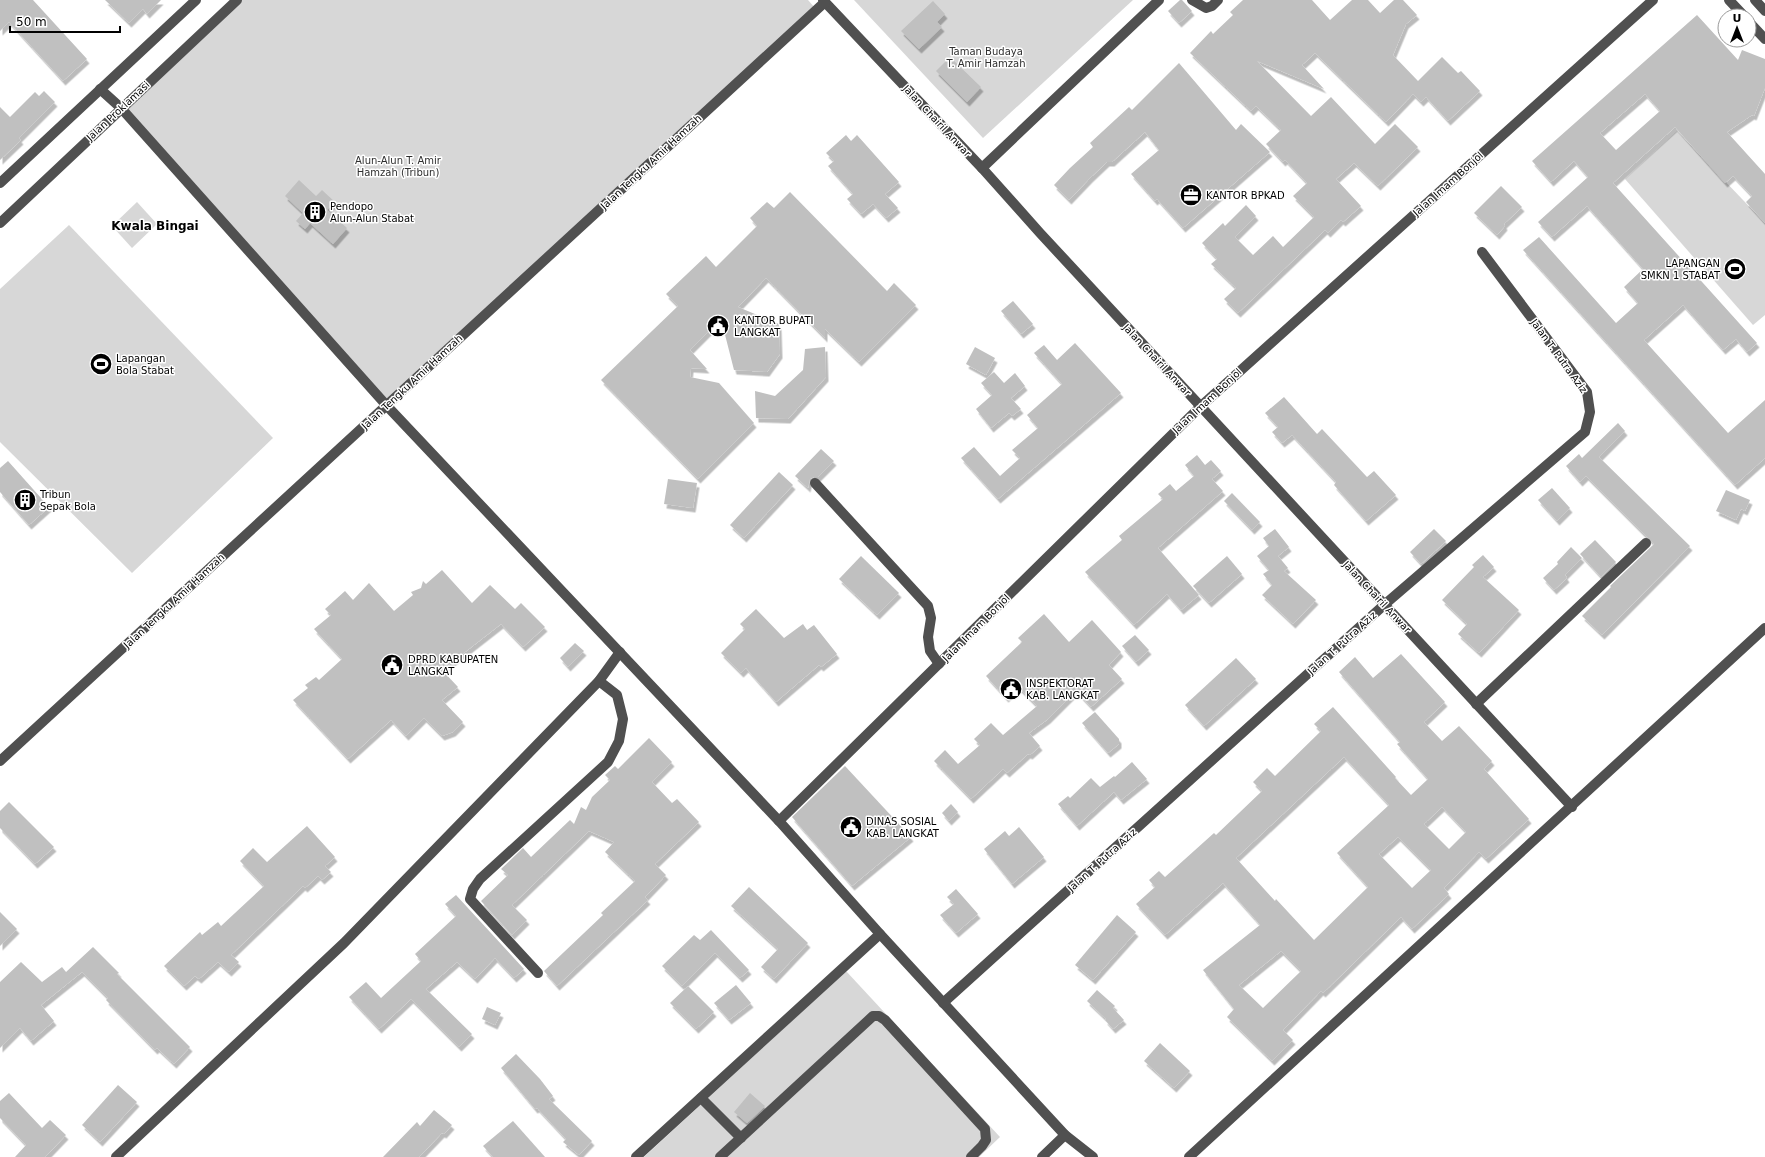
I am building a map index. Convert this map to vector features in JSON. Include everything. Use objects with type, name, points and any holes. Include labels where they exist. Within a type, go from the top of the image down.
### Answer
[{"type":"street","points":[[0,183],[196,0]]},
{"type":"street","name":"Jalan Proklamasi","points":[[0,223],[236,0]]},
{"type":"street","points":[[982,168],[1159,0]]},
{"type":"street","points":[[1192,0],[1206,8],[1212,6],[1218,0]]},
{"type":"street","name":"Jalan Imam Bonjol","points":[[779,821],[1200,406],[1653,0]]},
{"type":"street","points":[[1729,0],[1736,8]]},
{"type":"street","points":[[1755,0],[1765,11]]},
{"type":"street","name":"Jalan Chairil Anwar","points":[[824,1],[982,168],[1040,234],[1572,807]]},
{"type":"street","name":"Jalan Tengku Amir Hamzah","points":[[0,761],[387,406],[824,1]]},
{"type":"street","points":[[1757,30],[1765,39]]},
{"type":"street","points":[[100,89],[121,108],[387,406],[779,821],[1065,1136],[1093,1157]]},
{"type":"street","name":"Jalan T. Putra Aziz","points":[[943,1003],[1384,605],[1585,432],[1590,412],[1587,392],[1482,252]]},
{"type":"street","points":[[815,483],[928,606],[931,618],[928,637],[930,651],[939,664]]},
{"type":"street","points":[[1476,704],[1646,543]]},
{"type":"street","points":[[1189,1157],[1572,807],[1765,628]]},
{"type":"street","points":[[116,1157],[344,943],[599,681],[620,652]]},
{"type":"street","points":[[538,973],[470,899],[473,889],[480,879],[608,762],[619,741],[624,719],[617,695],[599,681]]},
{"type":"street","points":[[636,1157],[880,934]]},
{"type":"street","points":[[720,1157],[873,1016],[878,1016],[885,1020],[985,1129],[986,1140],[971,1157]]},
{"type":"street","points":[[701,1098],[741,1138]]},
{"type":"street","points":[[1042,1157],[1065,1136]]},
{"type":"green space","name":"Alun-Alun T. Amir Hamzah (Tribun)","points":[[241,0],[808,0],[815,8],[387,400],[125,108]]},
{"type":"green space","name":"Taman Budaya T. Amir Hamzah","points":[[854,0],[1133,0],[983,138]]},
{"type":"green space","name":"LAPANGAN SMKN 1 STABAT","points":[[1677,131],[1765,223],[1765,315],[1753,325],[1625,179]]},
{"type":"green space","points":[[137,202],[157,224],[132,248],[112,226]]},
{"type":"green space","name":"Lapangan Bola Stabat","points":[[69,225],[273,438],[132,573],[0,442],[0,289]]},
{"type":"green space","points":[[846,971],[1000,1137],[979,1157],[644,1157]]},
{"type":"building","points":[[0,0],[33,0],[87,59],[63,81],[9,22],[0,31]]},
{"type":"building","points":[[105,0],[161,0],[147,14],[143,9],[129,23]]},
{"type":"building","points":[[1180,0],[1182,0],[1192,11],[1179,23],[1168,11]]},
{"type":"building","points":[[1243,0],[1312,0],[1330,20],[1352,0],[1368,0],[1380,13],[1394,0],[1403,0],[1417,15],[1406,24],[1393,55],[1418,81],[1442,57],[1458,73],[1461,71],[1480,91],[1448,121],[1426,97],[1421,102],[1413,94],[1386,122],[1315,53],[1302,65],[1324,89],[1257,61],[1311,116],[1331,97],[1375,144],[1395,124],[1418,147],[1378,186],[1354,163],[1336,179],[1361,206],[1343,222],[1341,220],[1328,233],[1325,230],[1238,313],[1224,299],[1236,288],[1211,264],[1217,259],[1202,243],[1223,223],[1225,226],[1246,205],[1256,216],[1235,237],[1253,255],[1273,236],[1283,247],[1314,217],[1293,196],[1307,183],[1285,160],[1283,162],[1266,144],[1281,130],[1256,106],[1251,111],[1190,53],[1211,31],[1213,34],[1233,15],[1230,12]]},
{"type":"building","points":[[933,1],[945,14],[937,22],[942,27],[919,49],[901,31]]},
{"type":"building","points":[[1697,15],[1717,37],[1717,48],[1727,48],[1738,60],[1742,50],[1765,59],[1765,88],[1754,116],[1752,115],[1727,132],[1765,174],[1765,223],[1746,202],[1752,196],[1733,176],[1725,183],[1675,127],[1613,183],[1757,343],[1747,352],[1736,339],[1723,350],[1683,305],[1644,340],[1728,433],[1765,400],[1765,458],[1735,485],[1523,250],[1539,237],[1616,323],[1638,303],[1624,287],[1643,269],[1587,206],[1552,237],[1538,222],[1588,177],[1574,161],[1551,182],[1532,161]],"holes":[[[1645,94],[1660,111],[1616,150],[1600,133]]]},
{"type":"building","points":[[950,57],[981,87],[967,102],[936,71]]},
{"type":"building","points":[[1179,63],[1236,130],[1241,124],[1270,152],[1183,228],[1157,199],[1155,201],[1131,174],[1159,150],[1145,132],[1112,162],[1107,162],[1069,200],[1054,185],[1093,147],[1090,143],[1129,107],[1132,110]]},
{"type":"building","points":[[44,91],[55,102],[19,138],[21,140],[0,160],[0,107],[10,117],[35,92],[39,96]]},
{"type":"building","points":[[846,135],[851,141],[857,135],[899,182],[885,194],[898,208],[886,218],[873,204],[861,214],[847,199],[853,194],[828,166],[834,161],[826,153]]},
{"type":"building","name":"Pendopo Alun-Alun Stabat","points":[[299,180],[316,196],[322,190],[335,202],[327,210],[347,228],[333,244],[310,223],[305,229],[296,221],[303,213],[285,196]]},
{"type":"building","points":[[1501,186],[1522,207],[1504,224],[1505,226],[1497,235],[1474,213]]},
{"type":"building","name":"KANTOR BUPATI LANGKAT","points":[[790,192],[887,291],[894,283],[916,305],[859,362],[825,329],[825,338],[766,278],[738,307],[779,324],[780,354],[767,372],[734,370],[721,319],[690,350],[707,369],[691,368],[690,377],[719,383],[754,423],[698,479],[601,380],[678,306],[666,294],[706,256],[716,267],[757,226],[750,218],[767,202],[774,208]]},
{"type":"building","points":[[1013,301],[1033,324],[1021,334],[1001,311]]},
{"type":"building","points":[[1075,343],[1121,393],[998,499],[961,458],[974,447],[1000,476],[1020,458],[1012,450],[1038,428],[1027,415],[1062,384],[1034,353],[1044,345],[1057,360]]},
{"type":"building","points":[[825,347],[826,377],[788,419],[756,418],[755,391],[775,396],[803,370],[805,349]]},
{"type":"building","points":[[975,347],[995,358],[986,375],[966,364]]},
{"type":"building","points":[[994,372],[1004,383],[1015,373],[1025,386],[1011,398],[1021,409],[1012,416],[1009,413],[991,428],[976,409],[992,395],[981,383]]},
{"type":"building","points":[[1284,397],[1317,434],[1322,429],[1367,477],[1374,471],[1396,495],[1366,521],[1334,485],[1336,482],[1292,435],[1282,443],[1272,432],[1278,427],[1265,413]]},
{"type":"building","points":[[1618,423],[1625,431],[1599,457],[1690,546],[1602,635],[1582,616],[1611,587],[1610,586],[1654,544],[1586,476],[1580,482],[1566,466],[1579,454],[1582,458]]},
{"type":"building","points":[[821,449],[834,461],[818,477],[810,479],[808,488],[795,476]]},
{"type":"building","points":[[1197,455],[1205,465],[1211,460],[1221,471],[1212,479],[1223,491],[1158,548],[1199,595],[1181,610],[1167,594],[1134,625],[1085,572],[1122,540],[1119,536],[1163,499],[1158,494],[1170,484],[1176,491],[1194,476],[1185,465]]},
{"type":"building","name":"Tribun Sepak Bola","points":[[8,461],[49,507],[29,525],[0,492],[0,468]]},
{"type":"building","points":[[779,472],[793,485],[744,538],[730,525]]},
{"type":"building","points":[[668,479],[697,483],[693,508],[664,504]]},
{"type":"building","points":[[1552,488],[1570,508],[1557,521],[1538,500]]},
{"type":"building","points":[[1726,490],[1750,500],[1745,511],[1741,509],[1736,520],[1716,511]]},
{"type":"building","points":[[1232,493],[1260,522],[1252,530],[1224,501]]},
{"type":"building","points":[[1275,529],[1289,547],[1278,556],[1288,568],[1284,571],[1316,600],[1293,624],[1262,595],[1272,585],[1263,574],[1269,570],[1257,556],[1269,546],[1263,538]]},
{"type":"building","points":[[1434,529],[1446,541],[1421,564],[1410,552]]},
{"type":"building","points":[[1595,540],[1616,562],[1601,577],[1580,554]]},
{"type":"building","points":[[1571,547],[1582,558],[1565,575],[1567,578],[1554,590],[1543,578],[1558,564],[1557,562]]},
{"type":"building","points":[[1483,555],[1494,567],[1483,577],[1519,610],[1479,653],[1458,634],[1467,624],[1442,600],[1474,567],[1472,565]]},
{"type":"building","points":[[861,556],[899,593],[877,615],[839,579]]},
{"type":"building","points":[[1227,556],[1242,574],[1209,603],[1193,586]]},
{"type":"building","name":"DPRD KABUPATEN LANGKAT","points":[[442,570],[472,603],[490,585],[515,609],[521,603],[545,627],[523,647],[501,624],[442,670],[458,687],[442,700],[463,722],[453,732],[442,736],[424,718],[406,736],[391,720],[348,759],[293,700],[308,688],[305,685],[316,677],[319,680],[342,659],[314,629],[331,615],[325,609],[345,591],[353,600],[369,583],[394,611],[413,595],[411,592],[421,588],[423,581],[426,584]]},
{"type":"building","points":[[756,609],[784,638],[803,624],[807,630],[814,625],[837,654],[821,667],[819,665],[776,702],[746,668],[741,673],[721,653],[745,629],[740,624]]},
{"type":"building","points":[[1044,614],[1069,642],[1092,620],[1121,652],[1109,665],[1122,679],[1091,707],[1076,691],[1048,719],[1029,733],[1040,746],[1030,755],[1028,754],[1007,773],[1003,769],[971,799],[934,761],[945,750],[958,764],[980,745],[974,739],[991,723],[1003,735],[1037,706],[1018,687],[1006,698],[986,676],[1022,642],[1018,638]]},
{"type":"building","points":[[1135,635],[1149,650],[1136,662],[1122,646]]},
{"type":"building","points":[[575,643],[584,651],[568,667],[560,658]]},
{"type":"building","points":[[1401,654],[1445,702],[1424,722],[1442,741],[1459,726],[1492,761],[1484,769],[1529,819],[1486,859],[1479,852],[1444,888],[1449,894],[1412,929],[1401,917],[1323,993],[1321,991],[1283,1030],[1293,1040],[1272,1061],[1227,1017],[1234,1009],[1203,970],[1260,925],[1255,919],[1223,883],[1165,935],[1136,904],[1155,887],[1149,880],[1159,871],[1165,877],[1214,833],[1216,835],[1262,791],[1253,782],[1267,768],[1275,776],[1321,731],[1314,724],[1333,707],[1411,795],[1428,779],[1397,744],[1400,742],[1339,672],[1355,657],[1373,678]],"holes":[[[1344,757],[1389,805],[1337,853],[1368,887],[1314,940],[1276,899],[1275,901],[1236,858]],[[1442,807],[1466,832],[1449,849],[1424,824]],[[1398,837],[1431,870],[1412,888],[1379,854]],[[1281,951],[1301,971],[1263,1008],[1239,985]]]},
{"type":"building","points":[[1236,658],[1256,679],[1204,726],[1185,705]]},
{"type":"building","points":[[1095,712],[1119,739],[1119,744],[1108,753],[1082,723]]},
{"type":"building","points":[[649,738],[672,762],[652,782],[672,803],[677,799],[699,822],[655,864],[666,875],[645,897],[648,900],[557,986],[544,971],[603,915],[601,913],[635,881],[605,852],[614,842],[589,831],[512,905],[527,920],[512,935],[481,901],[508,875],[501,869],[523,848],[531,857],[570,820],[574,824],[581,807],[586,810],[592,797],[610,780],[605,775],[615,766],[618,769]]},
{"type":"building","points":[[1132,762],[1147,779],[1121,800],[1114,792],[1077,826],[1058,804],[1068,796],[1070,798],[1091,778],[1100,787],[1114,776],[1115,777]]},
{"type":"building","name":"DINAS SOSIAL KAB. LANGKAT","points":[[845,766],[911,837],[852,886],[792,817]]},
{"type":"building","points":[[9,802],[54,847],[35,864],[0,828],[0,811]]},
{"type":"building","points":[[951,804],[958,812],[949,821],[942,813]]},
{"type":"building","points":[[307,826],[335,857],[325,866],[331,872],[322,880],[318,876],[305,888],[303,886],[231,955],[239,962],[229,972],[218,962],[199,979],[195,976],[184,986],[164,966],[200,932],[202,935],[218,922],[221,926],[264,886],[240,861],[253,848],[267,862]]},
{"type":"building","points":[[1019,827],[1044,857],[1012,884],[984,849],[1005,831],[1009,836]]},
{"type":"building","points":[[749,887],[808,943],[774,979],[761,967],[778,949],[731,906]]},
{"type":"building","points":[[956,889],[978,914],[956,933],[940,915],[954,904],[947,897]]},
{"type":"building","points":[[456,895],[524,969],[514,978],[495,958],[475,979],[457,962],[426,989],[472,1034],[459,1047],[411,999],[379,1029],[349,997],[366,982],[381,998],[421,961],[415,954],[456,916],[445,904]]},
{"type":"building","points":[[0,912],[17,929],[0,946]]},
{"type":"building","points":[[1117,915],[1136,932],[1093,980],[1075,965]]},
{"type":"building","points":[[711,930],[749,970],[740,978],[715,953],[682,986],[662,966],[694,935],[700,940]]},
{"type":"building","points":[[93,947],[119,973],[117,974],[190,1047],[174,1064],[157,1048],[155,1050],[106,1000],[108,998],[82,972],[41,1005],[54,1021],[31,1041],[20,1028],[0,1048],[0,982],[21,962],[42,982],[62,967],[66,972]]},
{"type":"building","points":[[736,985],[751,1003],[729,1020],[714,1003]]},
{"type":"building","points":[[688,986],[714,1012],[696,1029],[670,1003]]},
{"type":"building","points":[[1097,990],[1115,1006],[1113,1008],[1124,1020],[1113,1029],[1105,1020],[1106,1019],[1087,1001]]},
{"type":"building","points":[[487,1007],[501,1013],[495,1025],[482,1019]]},
{"type":"building","points":[[1160,1043],[1190,1071],[1174,1088],[1144,1061]]},
{"type":"building","points":[[516,1054],[540,1079],[553,1096],[549,1099],[592,1141],[579,1155],[563,1142],[566,1139],[537,1108],[535,1109],[501,1068]]},
{"type":"building","points":[[118,1085],[137,1102],[100,1142],[82,1125]]},
{"type":"building","points":[[9,1093],[42,1128],[50,1120],[66,1135],[45,1157],[15,1157],[26,1145],[0,1118],[0,1101]]},
{"type":"building","points":[[750,1093],[765,1106],[747,1123],[734,1112]]},
{"type":"building","points":[[434,1110],[452,1125],[444,1134],[442,1133],[419,1157],[383,1157],[417,1122],[420,1126]]},
{"type":"building","points":[[513,1121],[545,1157],[493,1157],[483,1146]]},
{"type":"place","name":"KANTOR BPKAD","points":[[1191,195]]},
{"type":"place","name":"Pendopo Alun-Alun Stabat","points":[[315,212]]},
{"type":"place","name":"LAPANGAN SMKN 1 STABAT","points":[[1735,269]]},
{"type":"place","name":"KANTOR BUPATI LANGKAT","points":[[718,326]]},
{"type":"place","name":"Lapangan Bola Stabat","points":[[101,364]]},
{"type":"place","name":"Tribun Sepak Bola","points":[[25,500]]},
{"type":"place","name":"DPRD KABUPATEN LANGKAT","points":[[392,665]]},
{"type":"place","name":"INSPEKTORAT KAB. LANGKAT","points":[[1011,689]]},
{"type":"place","name":"DINAS SOSIAL KAB. LANGKAT","points":[[851,827]]},
{"type":"district","name":"Kwala Bingai","points":[[155,226]]}]
